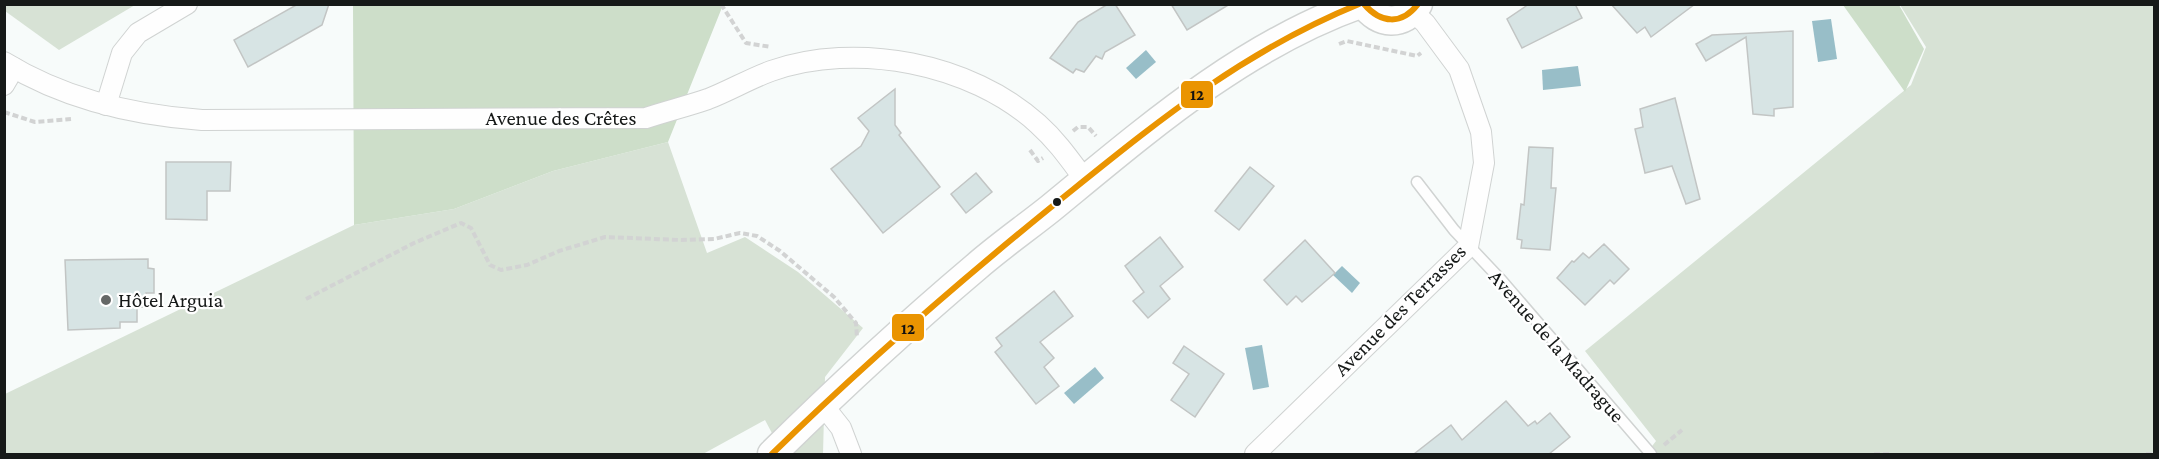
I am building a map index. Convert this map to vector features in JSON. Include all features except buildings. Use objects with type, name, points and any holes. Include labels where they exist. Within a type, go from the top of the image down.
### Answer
[{"type":"main road","points":[[772,454],[889,342],[969,272],[1192,94],[1320,20],[1362,4],[1380,20],[1391,22],[1403,19],[1415,8]]},
{"type":"street","points":[[106,105],[122,53],[138,33],[187,4]]},
{"type":"street","name":"Avenue des Terrasses","points":[[1255,454],[1468,247],[1484,163],[1481,132],[1459,69],[1415,8]]},
{"type":"street","name":"Avenue des Crêtes","points":[[8,72],[106,105],[166,117],[202,120],[646,118],[708,99],[772,70],[820,61],[865,58],[919,66],[970,82],[1016,107],[1060,144],[1085,180]]},
{"type":"street","points":[[822,404],[836,420],[851,454]]},
{"type":"lane","name":"Avenue de la Madrague","points":[[1417,182],[1468,247],[1495,273],[1652,454]]},
{"type":"path","points":[[721,4],[746,43],[780,49],[791,67]]},
{"type":"path","points":[[1335,45],[1347,41],[1417,56],[1437,39]]},
{"type":"path","points":[[306,299],[414,243],[461,223],[471,228],[490,265],[501,270],[527,265],[559,251],[605,237],[681,240],[714,238],[740,233],[758,236],[780,251],[834,297],[856,323],[858,340]]},
{"type":"path","points":[[1874,454],[1889,454]]},
{"type":"path","points":[[2146,454],[2154,454]]},
{"type":"shaded area","points":[[5,4],[135,5],[59,50],[5,11]]},
{"type":"shaded area","points":[[1900,5],[2154,5],[2154,454],[1646,454],[1656,441],[1585,351],[1911,85],[1926,47]]},
{"type":"shaded area","points":[[668,142],[707,253],[745,237],[798,272],[863,328],[825,377],[823,454],[783,454],[765,420],[703,454],[5,454],[5,394],[354,225],[454,209],[553,171]]},
{"type":"green space","points":[[353,5],[723,5],[668,142],[553,171],[454,209],[354,225]]},
{"type":"green space","points":[[1843,5],[1899,5],[1924,49],[1905,92]]},
{"type":"water","points":[[1831,19],[1837,59],[1818,62],[1812,21]]},
{"type":"water","points":[[1146,50],[1156,62],[1136,79],[1126,68]]},
{"type":"water","points":[[1578,66],[1581,86],[1543,90],[1542,70]]},
{"type":"water","points":[[1342,266],[1360,283],[1352,293],[1333,275]]},
{"type":"water","points":[[1262,345],[1269,387],[1253,390],[1245,348]]},
{"type":"water","points":[[1095,367],[1104,378],[1074,404],[1064,393]]},
{"type":"transit line","name":"12","points":[[772,454],[839,390],[943,297],[1160,121],[1234,69],[1273,46],[1359,4]]},
{"type":"transit line","name":"12","points":[[1364,4],[1377,15],[1391,19],[1405,16],[1418,4]]},
{"type":"place","name":"Hôtel Arguia","points":[[106,300]]}]
